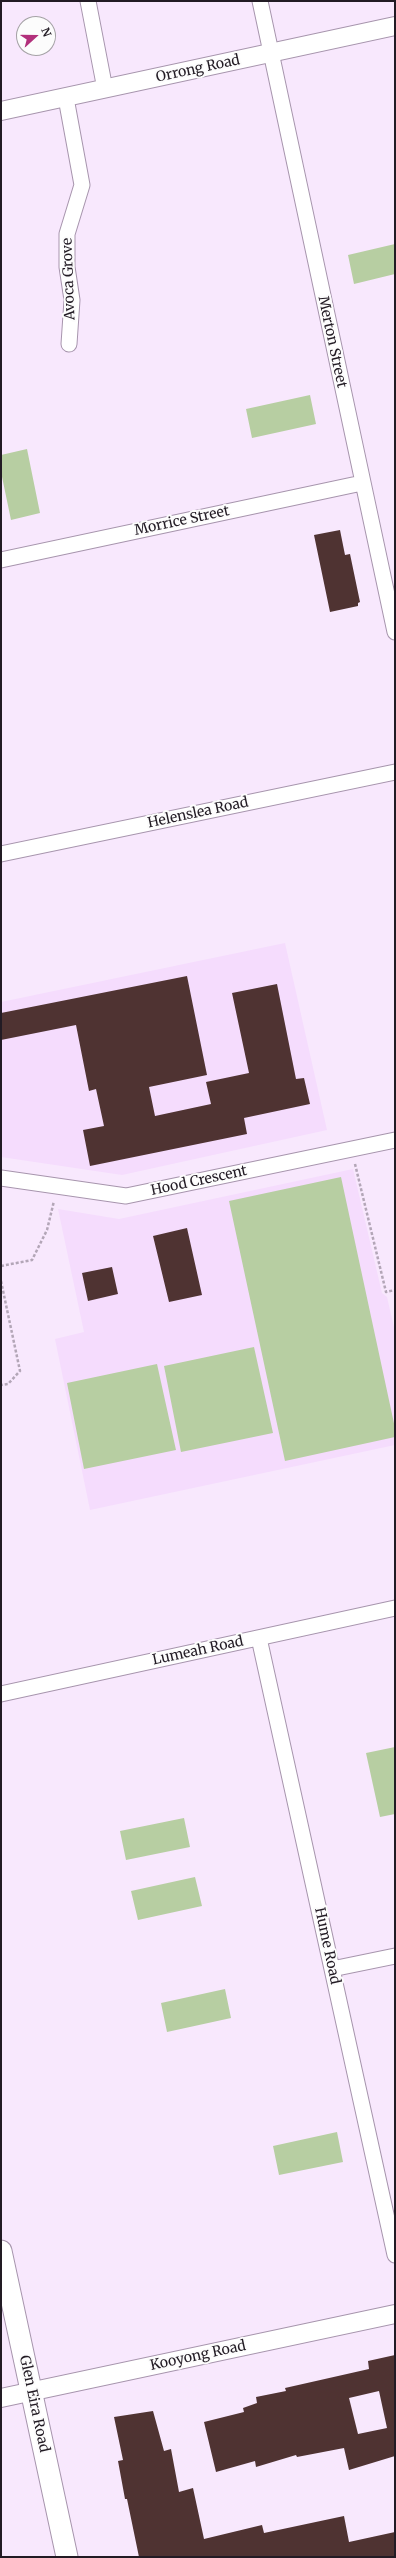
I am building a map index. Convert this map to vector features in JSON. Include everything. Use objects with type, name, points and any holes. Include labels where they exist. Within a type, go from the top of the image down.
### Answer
[{"type":"main road","name":"Glen Eira Road","points":[[1,2251],[67,2557]]},
{"type":"street","points":[[88,1],[105,89]]},
{"type":"street","name":"Merton Street","points":[[260,1],[395,632]]},
{"type":"street","name":"Orrong Road","points":[[1,112],[395,26]]},
{"type":"street","name":"Avoca Grove","points":[[66,98],[82,186],[67,234],[67,266],[72,300],[69,344]]},
{"type":"street","name":"Morrice Street","points":[[1,560],[362,483]]},
{"type":"street","name":"Helenslea Road","points":[[1,854],[395,772]]},
{"type":"street","name":"Hood Crescent","points":[[1,1178],[126,1196],[395,1140]]},
{"type":"street","name":"Lumeah Road","points":[[1,1694],[395,1608]]},
{"type":"street","name":"Hume Road","points":[[259,1638],[395,2255]]},
{"type":"street","points":[[332,1969],[395,1956]]},
{"type":"street","name":"Kooyong Road","points":[[1,2398],[395,2314]]},
{"type":"path","points":[[353,1149],[386,1292],[395,1290]]},
{"type":"path","points":[[1,1266],[32,1260],[47,1230],[58,1187]]},
{"type":"path","points":[[1,1281],[20,1371],[8,1384],[1,1385]]},
{"type":"shaded area","points":[[285,943],[327,1130],[122,1175],[1,1157],[1,1002]]},
{"type":"shaded area","points":[[353,1169],[382,1293],[387,1297],[395,1332],[395,1445],[90,1510],[55,1339],[84,1332],[58,1209],[119,1219]]},
{"type":"green space","points":[[395,244],[395,274],[354,284],[348,255]]},
{"type":"green space","points":[[310,395],[316,424],[252,438],[246,409]]},
{"type":"green space","points":[[27,449],[40,513],[11,520],[1,472],[1,455]]},
{"type":"green space","points":[[341,1177],[395,1428],[395,1437],[285,1461],[229,1201]]},
{"type":"green space","points":[[254,1347],[273,1433],[181,1452],[164,1366]]},
{"type":"green space","points":[[157,1364],[176,1450],[84,1469],[67,1383]]},
{"type":"green space","points":[[395,1747],[395,1814],[380,1817],[366,1753]]},
{"type":"green space","points":[[184,1818],[190,1847],[126,1860],[120,1831]]},
{"type":"green space","points":[[195,1877],[202,1906],[138,1920],[131,1891]]},
{"type":"green space","points":[[225,1989],[231,2018],[167,2032],[161,2003]]},
{"type":"green space","points":[[337,2132],[343,2162],[279,2175],[273,2146]]},
{"type":"building","points":[[340,530],[345,555],[350,554],[360,602],[358,603],[358,606],[330,612],[314,535]]},
{"type":"building","points":[[187,976],[207,1075],[149,1087],[155,1116],[211,1104],[206,1082],[249,1073],[232,993],[277,984],[296,1079],[304,1078],[310,1104],[244,1118],[247,1134],[90,1166],[83,1130],[104,1126],[96,1089],[89,1091],[76,1025],[1,1040],[1,1013]]},
{"type":"building","points":[[187,1228],[202,1295],[169,1302],[153,1236]]},
{"type":"building","points":[[112,1267],[118,1294],[88,1301],[82,1273]]},
{"type":"building","points":[[395,2355],[395,2456],[349,2470],[344,2448],[297,2457],[296,2455],[256,2467],[255,2461],[216,2472],[204,2422],[244,2412],[243,2408],[257,2403],[256,2397],[286,2391],[285,2388],[369,2369],[368,2361]],"holes":[[[379,2391],[387,2428],[358,2434],[349,2398]]]},
{"type":"building","points":[[153,2411],[164,2451],[171,2449],[179,2492],[193,2488],[204,2539],[262,2525],[264,2533],[344,2516],[349,2542],[395,2532],[395,2557],[139,2557],[127,2499],[125,2499],[118,2461],[123,2460],[114,2417]]}]
